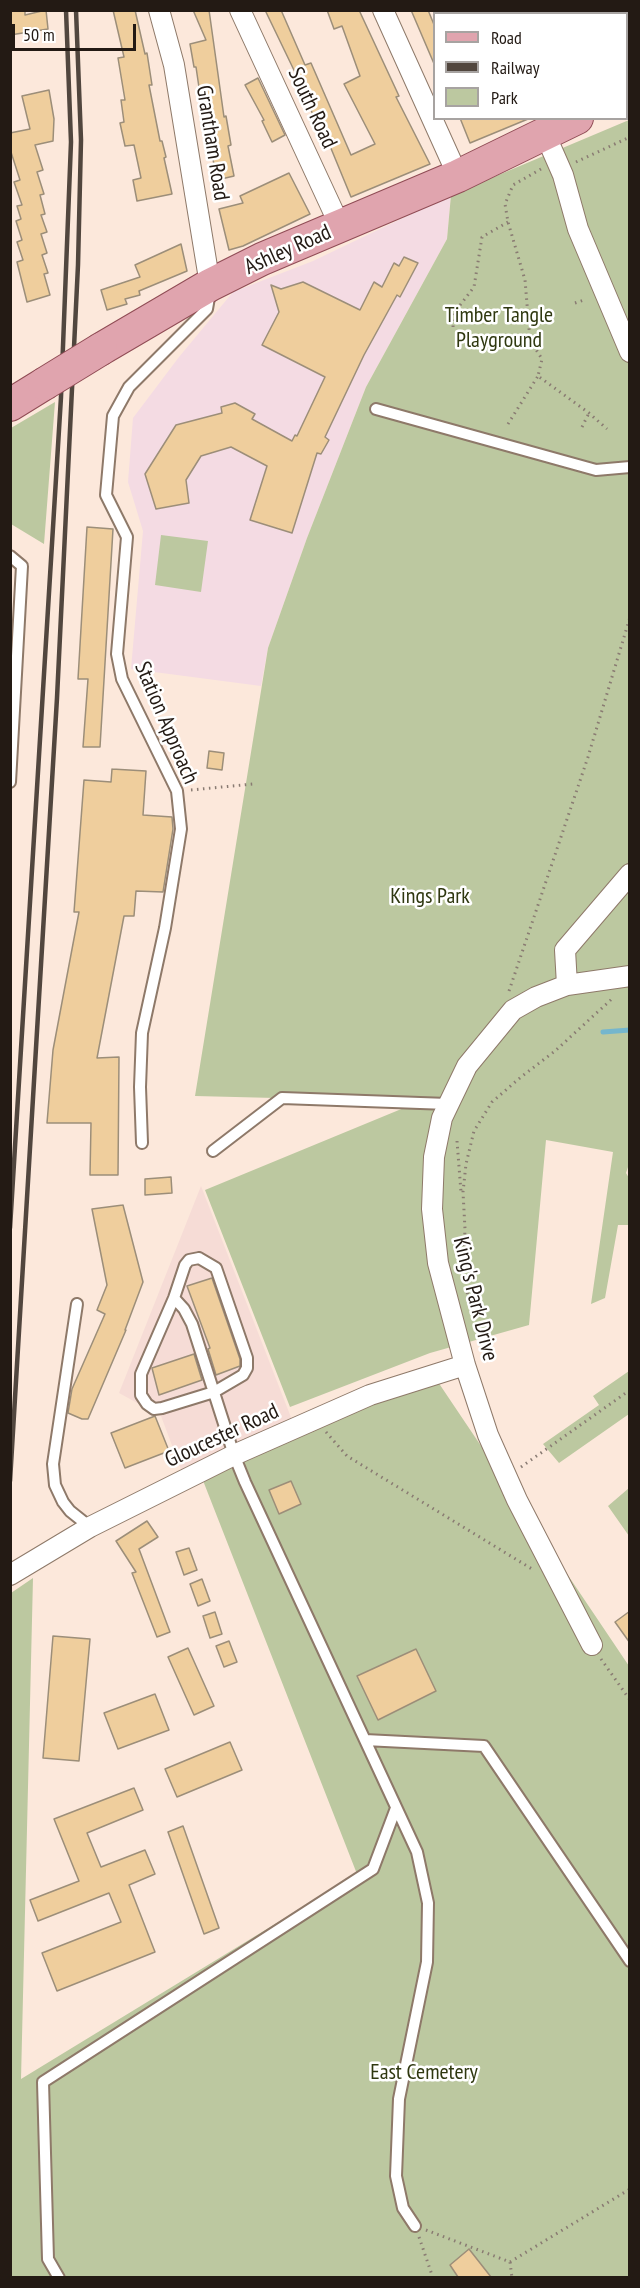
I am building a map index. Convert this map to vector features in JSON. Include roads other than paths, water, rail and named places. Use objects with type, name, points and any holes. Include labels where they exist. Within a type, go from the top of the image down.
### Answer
[{"type":"main road","name":"Ashley Road","points":[[10,405],[210,285],[262,260],[458,176],[554,154],[576,120]]},
{"type":"street","name":"Grantham Road","points":[[159,10],[174,65],[210,285]]},
{"type":"street","name":"South Road","points":[[240,10],[340,226]]},
{"type":"street","points":[[382,10],[458,176]]},
{"type":"street","points":[[554,154],[578,229],[630,352]]},
{"type":"street","points":[[567,984],[566,950],[630,874]]},
{"type":"street","name":"King's Park Drive","points":[[592,1645],[507,1477],[488,1435],[465,1365],[438,1263],[432,1209],[434,1157],[442,1118],[467,1066],[513,1010],[567,984],[630,976]]},
{"type":"street","name":"Gloucester Road","points":[[17,1571],[90,1527],[234,1455],[370,1395],[465,1365]]},
{"type":"lane","name":"Station Approach","points":[[142,1143],[140,1087],[142,1033],[165,928],[181,829],[177,791],[122,679],[117,654],[127,537],[106,495],[113,416],[129,387],[207,309],[210,285]]},
{"type":"lane","points":[[376,409],[596,471],[630,467]]},
{"type":"lane","points":[[10,556],[22,566],[14,647],[10,782]]},
{"type":"lane","points":[[10,594],[21,589]]},
{"type":"lane","points":[[213,1151],[282,1098],[448,1104]]},
{"type":"lane","points":[[199,1258],[216,1268],[247,1358],[247,1368],[243,1375],[214,1392],[154,1409],[141,1395],[141,1374],[174,1298],[185,1265],[189,1260],[199,1258]]},
{"type":"lane","points":[[174,1298],[184,1309],[192,1324],[234,1455],[417,1852],[428,1903],[427,1962],[399,2099],[396,2176],[403,2208],[415,2226]]},
{"type":"lane","points":[[77,1304],[63,1384],[53,1464],[56,1485],[63,1502],[70,1511],[90,1527]]},
{"type":"lane","points":[[365,1740],[484,1746],[630,1961]]},
{"type":"lane","points":[[59,2277],[48,2259],[43,2082],[374,1869],[396,1808]]},
{"type":"waterway","points":[[603,1032],[630,1030]]},
{"type":"railway","points":[[10,1228],[61,397],[71,142],[66,10]]},
{"type":"railway","points":[[10,1481],[57,698],[78,265],[81,140],[76,10]]},
{"type":"park label","name":"Timber Tangle Playground","points":[[499,328]]},
{"type":"park label","name":"Kings Park","points":[[430,897]]},
{"type":"park label","name":"East Cemetery","points":[[424,2073]]}]
